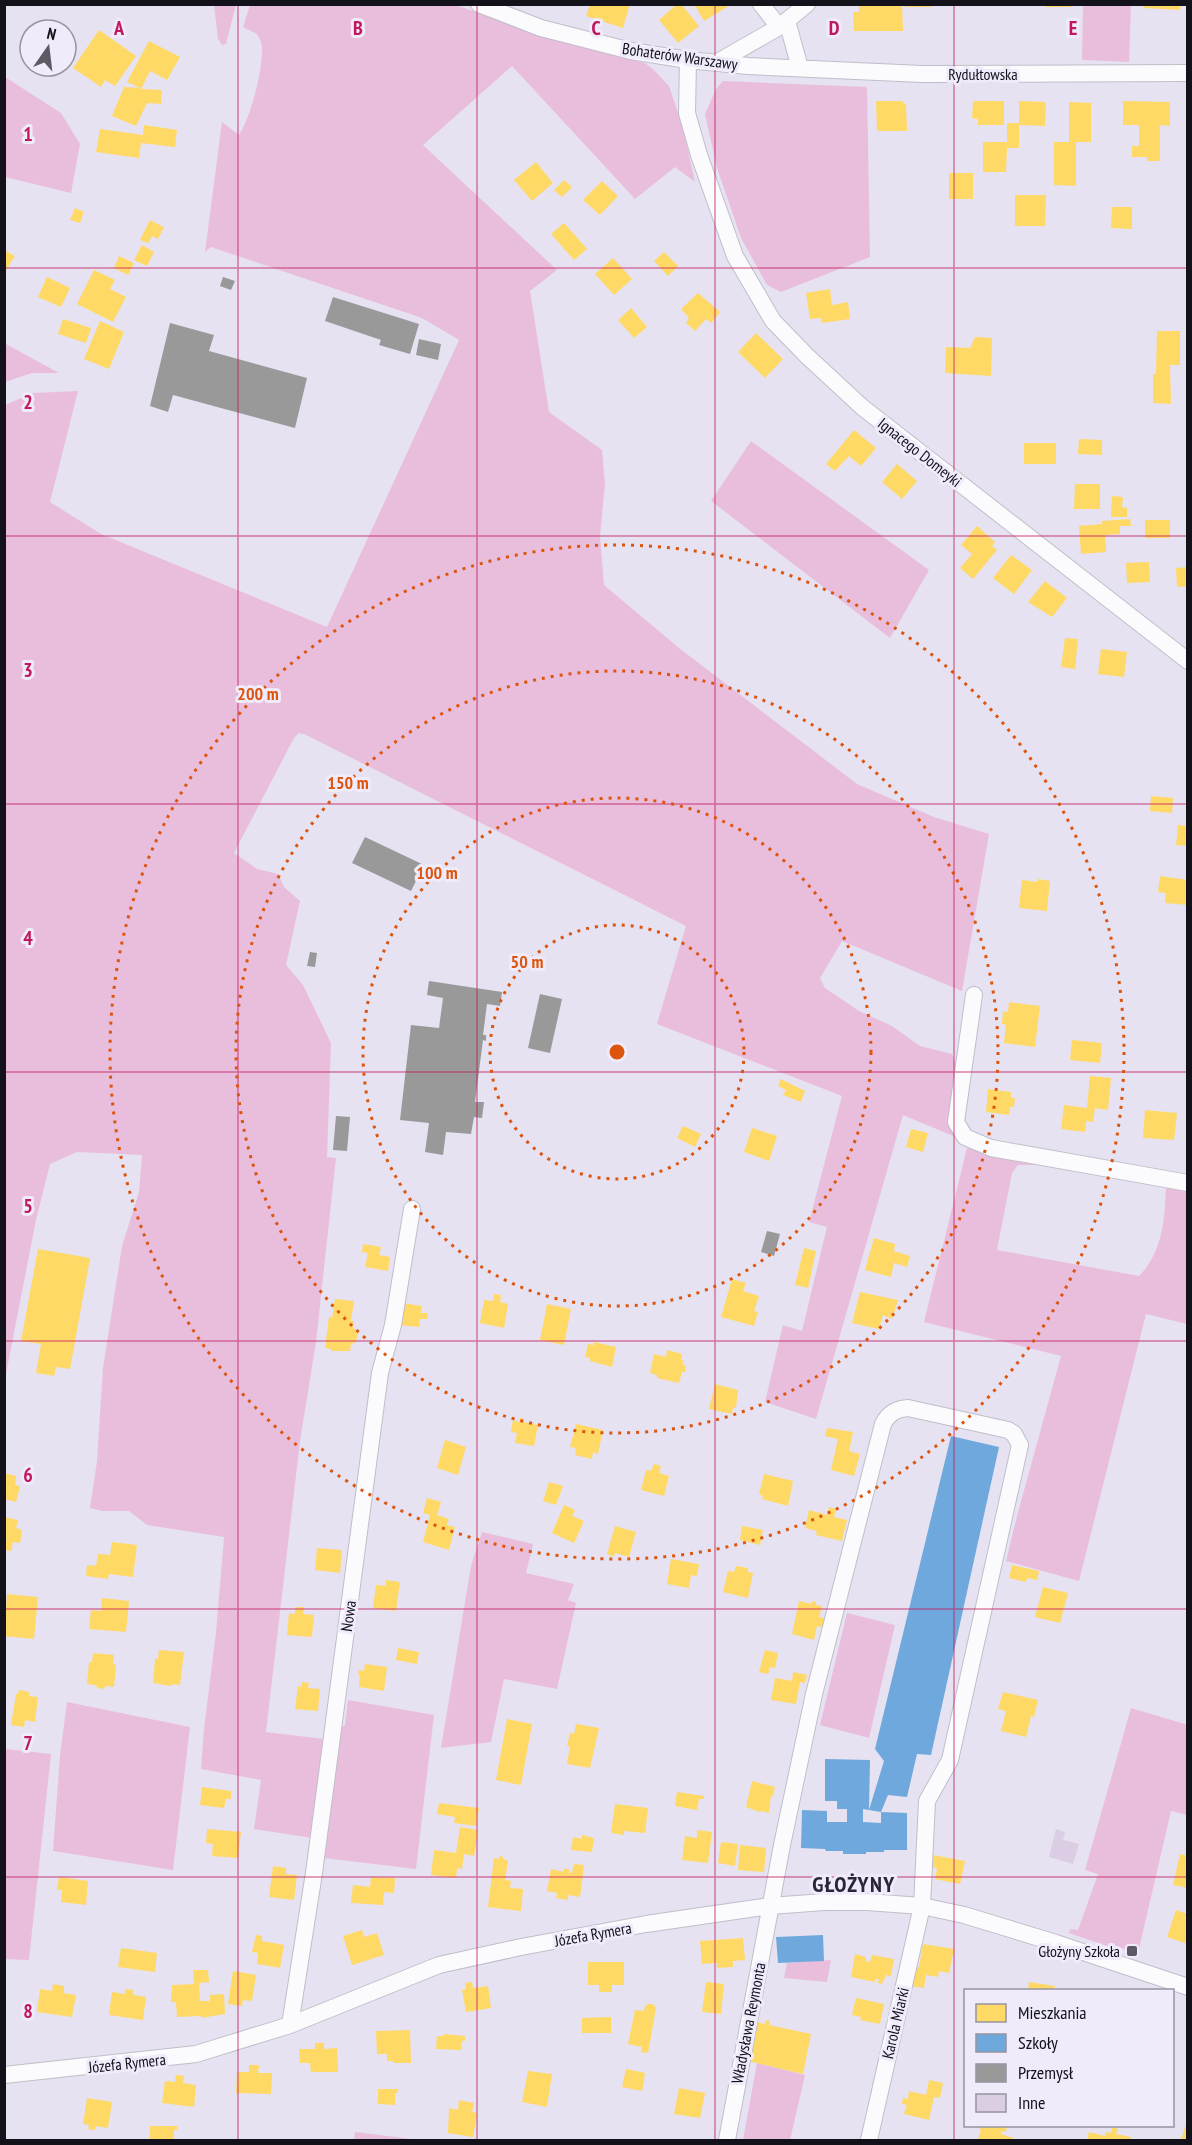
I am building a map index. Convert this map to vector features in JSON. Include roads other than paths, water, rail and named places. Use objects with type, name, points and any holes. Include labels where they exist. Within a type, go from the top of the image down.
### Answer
[{"type":"street","name":"Bohaterów Warszawy","points":[[479,4],[541,28],[631,51],[688,60],[778,67]]},
{"type":"street","points":[[761,4],[793,16]]},
{"type":"street","points":[[716,63],[793,16]]},
{"type":"street","points":[[793,16],[800,69]]},
{"type":"street","name":"Ignacego Domeyki","points":[[688,60],[687,113],[711,194],[735,256],[773,321],[862,407],[1188,661]]},
{"type":"street","name":"Rydułtowska","points":[[778,67],[922,74],[1188,73]]},
{"type":"street","points":[[974,995],[956,1122],[965,1137],[991,1148],[1188,1183]]},
{"type":"street","name":"Nowa","points":[[290,2025],[316,1861],[380,1372],[393,1325],[412,1209]]},
{"type":"street","name":"Karola Miarki","points":[[770,1906],[814,1694],[883,1424],[893,1412],[908,1408],[1008,1430],[1014,1434],[1020,1445],[950,1760],[927,1801],[922,1906],[868,2140]]},
{"type":"street","name":"Józefa Rymera","points":[[4,2075],[196,2055],[290,2025],[439,1965],[646,1924],[770,1906],[847,1901],[922,1906],[1015,1930],[1188,1987]]},
{"type":"street","name":"Władysława Reymonta","points":[[727,2140],[770,1906]]},
{"type":"place","name":"Głożyny Szkoła","points":[[1132,1951]]},
{"type":"district","name":"GŁOŻYNY","points":[[854,1884]]}]
